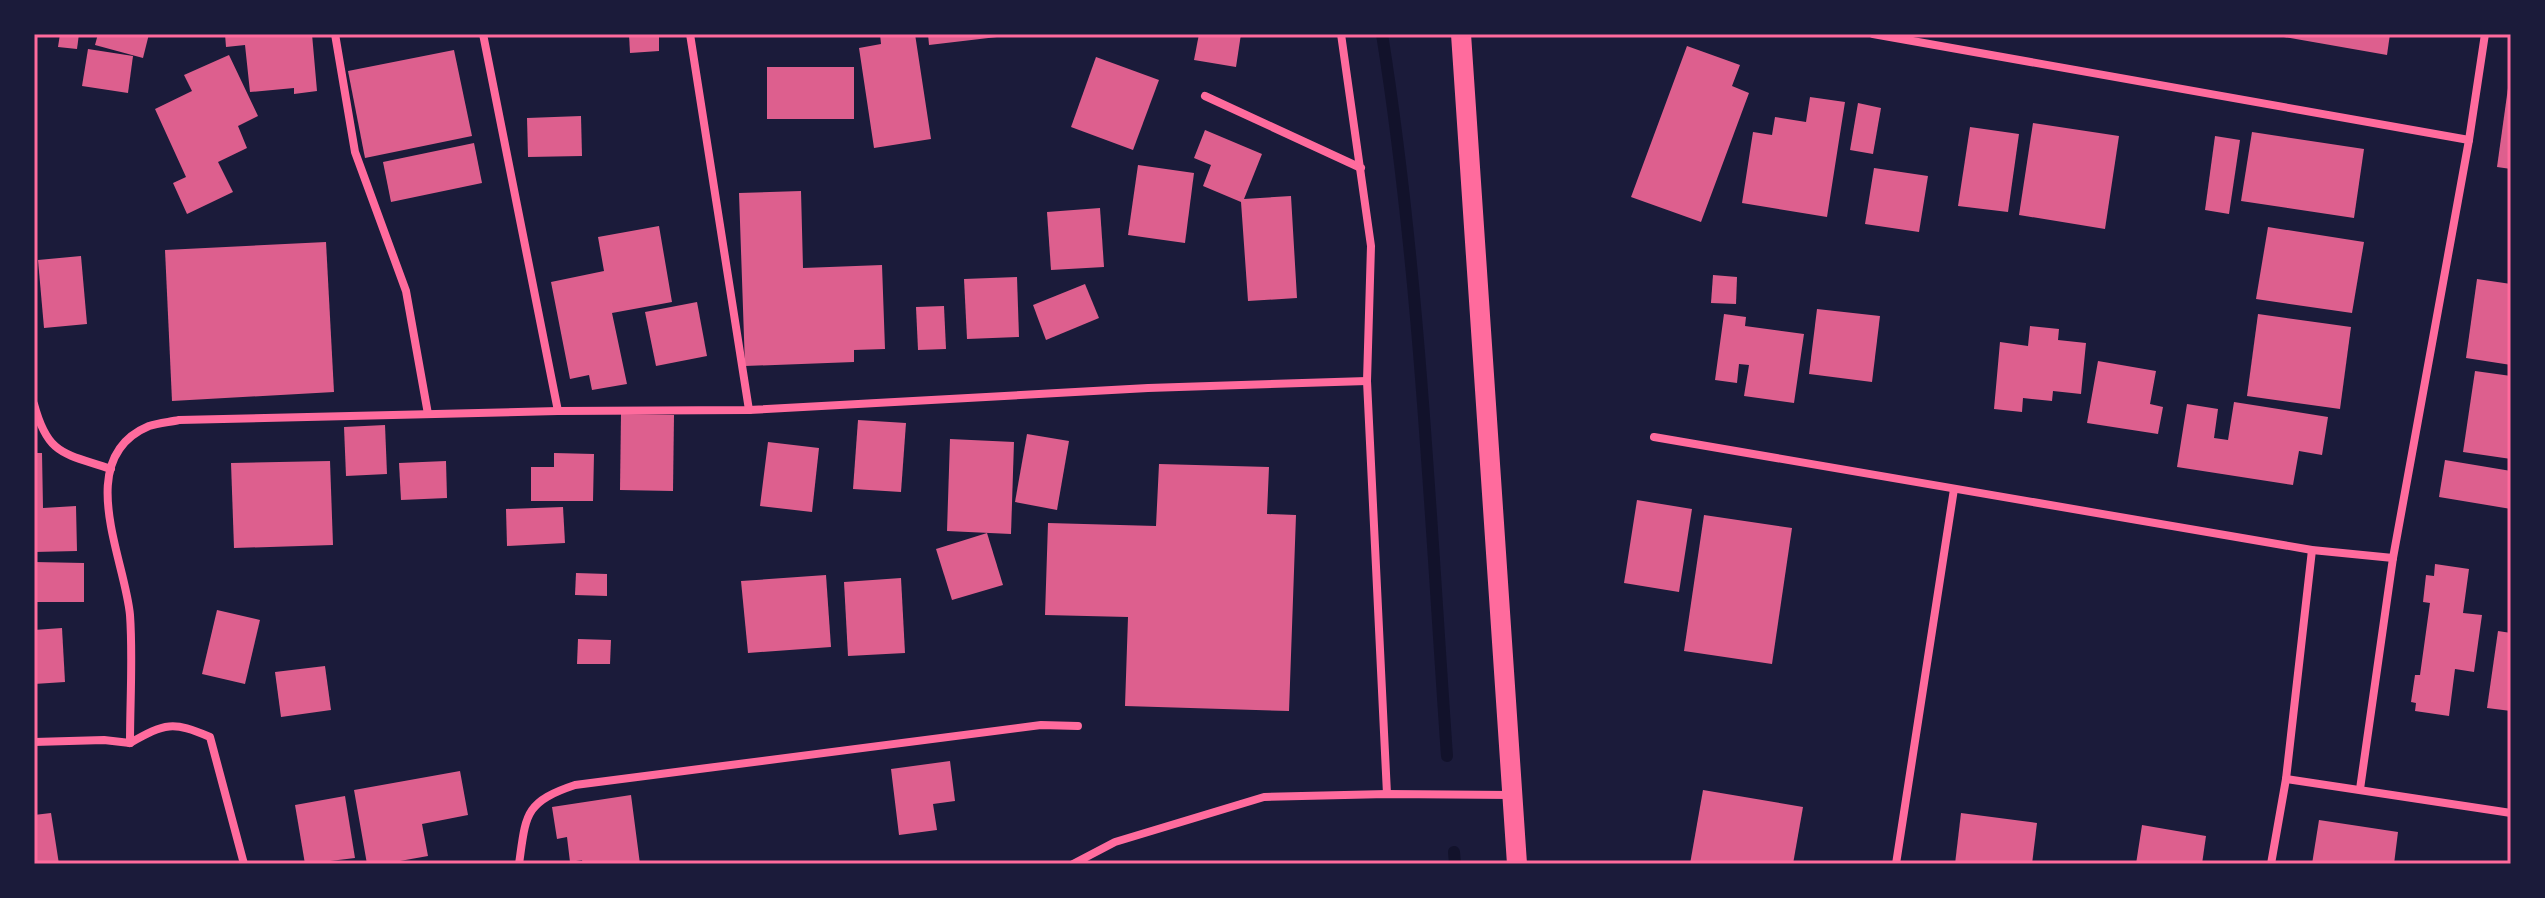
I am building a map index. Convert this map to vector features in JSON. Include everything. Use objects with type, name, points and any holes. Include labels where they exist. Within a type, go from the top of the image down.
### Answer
[{"type":"main road","points":[[1461,34],[1517,864]]},
{"type":"street","points":[[335,34],[355,152],[406,291],[428,414]]},
{"type":"street","points":[[483,34],[558,411]]},
{"type":"street","points":[[690,34],[749,410]]},
{"type":"street","points":[[1341,34],[1371,246],[1367,381],[1387,794]]},
{"type":"street","points":[[1873,34],[2469,140]]},
{"type":"street","points":[[2360,789],[2393,558],[2469,140],[2485,34]]},
{"type":"street","points":[[1205,96],[1361,168]]},
{"type":"street","points":[[130,743],[130,613],[109,527],[107,498],[111,469],[120,452],[132,436],[151,426],[179,420],[749,410],[1148,388],[1367,381]]},
{"type":"street","points":[[34,404],[41,431],[60,452],[111,469]]},
{"type":"street","points":[[1654,437],[2312,550],[2393,558]]},
{"type":"street","points":[[1896,864],[1954,489]]},
{"type":"street","points":[[2271,864],[2286,779],[2312,550]]},
{"type":"street","points":[[34,742],[104,740],[130,743],[154,729],[182,725],[210,737],[244,864]]},
{"type":"street","points":[[519,864],[524,828],[532,808],[548,794],[575,785],[1041,725],[1078,726]]},
{"type":"street","points":[[2286,779],[2511,813]]},
{"type":"street","points":[[1073,864],[1115,842],[1264,797],[1514,795]]},
{"type":"building","points":[[60,34],[79,34],[77,49],[58,47]]},
{"type":"building","points":[[98,34],[149,34],[143,58],[95,45]]},
{"type":"building","points":[[225,34],[312,34],[317,91],[294,94],[294,88],[250,92],[245,45],[226,47]]},
{"type":"building","points":[[629,34],[659,34],[659,51],[630,53]]},
{"type":"building","points":[[880,34],[915,34],[931,139],[874,148],[859,48],[881,44]]},
{"type":"building","points":[[928,34],[997,34],[997,37],[929,45]]},
{"type":"building","points":[[1199,34],[1241,34],[1236,67],[1194,60]]},
{"type":"building","points":[[2267,34],[2390,34],[2387,55]]},
{"type":"building","points":[[1687,46],[1740,65],[1732,86],[1749,93],[1701,222],[1631,197]]},
{"type":"building","points":[[88,49],[133,56],[128,93],[82,86]]},
{"type":"building","points":[[454,50],[472,136],[365,158],[348,71]]},
{"type":"building","points":[[229,55],[258,116],[238,126],[247,148],[218,162],[233,192],[187,214],[173,183],[186,177],[155,109],[192,91],[184,75]]},
{"type":"building","points":[[1096,57],[1159,80],[1133,150],[1071,127]]},
{"type":"building","points":[[767,67],[854,67],[854,119],[767,119]]},
{"type":"building","points":[[2508,88],[2511,89],[2511,169],[2497,167]]},
{"type":"building","points":[[1810,97],[1845,102],[1827,217],[1742,203],[1753,132],[1772,135],[1775,117],[1806,122]]},
{"type":"building","points":[[1858,103],[1881,108],[1873,154],[1850,150]]},
{"type":"building","points":[[581,116],[582,156],[528,157],[527,118]]},
{"type":"building","points":[[2033,123],[2119,136],[2105,229],[2019,215]]},
{"type":"building","points":[[1970,127],[2019,134],[2008,212],[1958,206]]},
{"type":"building","points":[[1205,130],[1262,154],[1244,199],[1291,196],[1297,298],[1248,301],[1241,202],[1203,186],[1211,165],[1194,158]]},
{"type":"building","points":[[2252,132],[2364,149],[2354,218],[2241,201]]},
{"type":"building","points":[[2215,136],[2240,140],[2229,214],[2205,210]]},
{"type":"building","points":[[474,143],[482,183],[391,202],[383,162]]},
{"type":"building","points":[[1138,165],[1194,173],[1185,243],[1128,235]]},
{"type":"building","points":[[1874,168],[1928,176],[1919,232],[1865,224]]},
{"type":"building","points":[[801,191],[803,268],[882,265],[885,349],[854,350],[854,362],[745,366],[739,193]]},
{"type":"building","points":[[1100,208],[1104,267],[1051,270],[1047,212]]},
{"type":"building","points":[[659,226],[672,302],[612,313],[627,384],[592,390],[589,375],[570,379],[551,282],[604,271],[598,237]]},
{"type":"building","points":[[2268,227],[2364,242],[2352,313],[2256,299]]},
{"type":"building","points":[[326,242],[334,392],[172,401],[165,250]]},
{"type":"building","points":[[81,256],[87,324],[44,328],[38,260]]},
{"type":"building","points":[[1713,275],[1737,277],[1736,304],[1711,303]]},
{"type":"building","points":[[1017,277],[1019,337],[967,339],[964,279]]},
{"type":"building","points":[[2477,279],[2511,284],[2511,365],[2466,358]]},
{"type":"building","points":[[1085,284],[1099,318],[1046,340],[1033,305]]},
{"type":"building","points":[[697,302],[707,356],[656,366],[645,312]]},
{"type":"building","points":[[944,306],[946,349],[918,350],[916,307]]},
{"type":"building","points":[[1817,309],[1880,316],[1872,382],[1809,374]]},
{"type":"building","points":[[1724,314],[1746,317],[1745,326],[1804,334],[1794,403],[1744,396],[1749,365],[1739,364],[1737,383],[1715,380]]},
{"type":"building","points":[[2258,314],[2351,327],[2340,409],[2247,396]]},
{"type":"building","points":[[2030,326],[2059,329],[2058,340],[2086,343],[2081,394],[2053,391],[2052,401],[2023,398],[2022,412],[1994,409],[2000,342],[2028,346]]},
{"type":"building","points":[[2098,361],[2156,371],[2150,404],[2163,407],[2158,434],[2087,423]]},
{"type":"building","points":[[2475,371],[2511,376],[2511,459],[2463,452]]},
{"type":"building","points":[[2234,402],[2328,417],[2322,455],[2299,451],[2293,485],[2177,467],[2187,404],[2218,409],[2214,438],[2228,440]]},
{"type":"building","points":[[621,414],[674,415],[673,491],[620,490]]},
{"type":"building","points":[[858,420],[906,423],[901,492],[853,489]]},
{"type":"building","points":[[385,425],[387,474],[346,476],[344,427]]},
{"type":"building","points":[[1027,434],[1069,441],[1057,510],[1015,502]]},
{"type":"building","points":[[950,439],[1014,442],[1011,534],[947,531]]},
{"type":"building","points":[[768,442],[819,448],[812,512],[760,506]]},
{"type":"building","points":[[34,453],[42,453],[43,508],[76,506],[77,551],[34,552]]},
{"type":"building","points":[[554,453],[594,454],[593,501],[531,501],[531,467],[554,467]]},
{"type":"building","points":[[2445,460],[2511,471],[2511,509],[2439,497]]},
{"type":"building","points":[[330,461],[333,545],[234,548],[231,463]]},
{"type":"building","points":[[446,461],[447,498],[401,500],[399,463]]},
{"type":"building","points":[[1159,464],[1269,467],[1267,514],[1296,515],[1289,711],[1125,706],[1128,617],[1045,615],[1048,523],[1156,526]]},
{"type":"building","points":[[1637,500],[1692,509],[1679,592],[1624,583]]},
{"type":"building","points":[[563,507],[565,543],[507,546],[506,509]]},
{"type":"building","points":[[1704,515],[1792,528],[1772,664],[1684,651]]},
{"type":"building","points":[[987,533],[1003,585],[952,600],[936,549]]},
{"type":"building","points":[[34,562],[84,563],[84,602],[34,602]]},
{"type":"building","points":[[2435,564],[2469,569],[2463,613],[2482,615],[2474,672],[2455,669],[2449,716],[2415,711],[2416,703],[2411,702],[2415,675],[2420,675],[2430,603],[2423,602],[2426,575],[2434,576]]},
{"type":"building","points":[[576,573],[607,574],[607,596],[575,595]]},
{"type":"building","points":[[826,575],[831,647],[748,653],[741,581]]},
{"type":"building","points":[[901,578],[905,653],[848,656],[844,582]]},
{"type":"building","points":[[217,610],[260,620],[245,684],[202,674]]},
{"type":"building","points":[[62,628],[65,682],[34,684],[34,630]]},
{"type":"building","points":[[2498,631],[2511,633],[2511,711],[2487,708]]},
{"type":"building","points":[[578,639],[611,640],[610,664],[577,664]]},
{"type":"building","points":[[325,666],[331,710],[281,717],[275,672]]},
{"type":"building","points":[[950,761],[955,801],[933,804],[937,830],[899,835],[891,769]]},
{"type":"building","points":[[460,771],[468,815],[422,824],[428,856],[367,864],[354,790]]},
{"type":"building","points":[[1703,790],[1803,807],[1793,864],[1690,864]]},
{"type":"building","points":[[631,795],[640,864],[570,862],[567,837],[557,839],[552,807]]},
{"type":"building","points":[[345,796],[355,858],[305,864],[295,805]]},
{"type":"building","points":[[51,813],[59,864],[34,864],[34,815]]},
{"type":"building","points":[[1961,813],[2037,823],[2032,864],[1955,864]]},
{"type":"building","points":[[2319,820],[2398,832],[2394,864],[2312,864]]},
{"type":"building","points":[[2142,825],[2206,836],[2202,864],[2136,864]]},
{"type":"waterway","points":[[1382,34],[1415,304],[1447,756]]},
{"type":"waterway","points":[[1454,852],[1455,864]]}]
